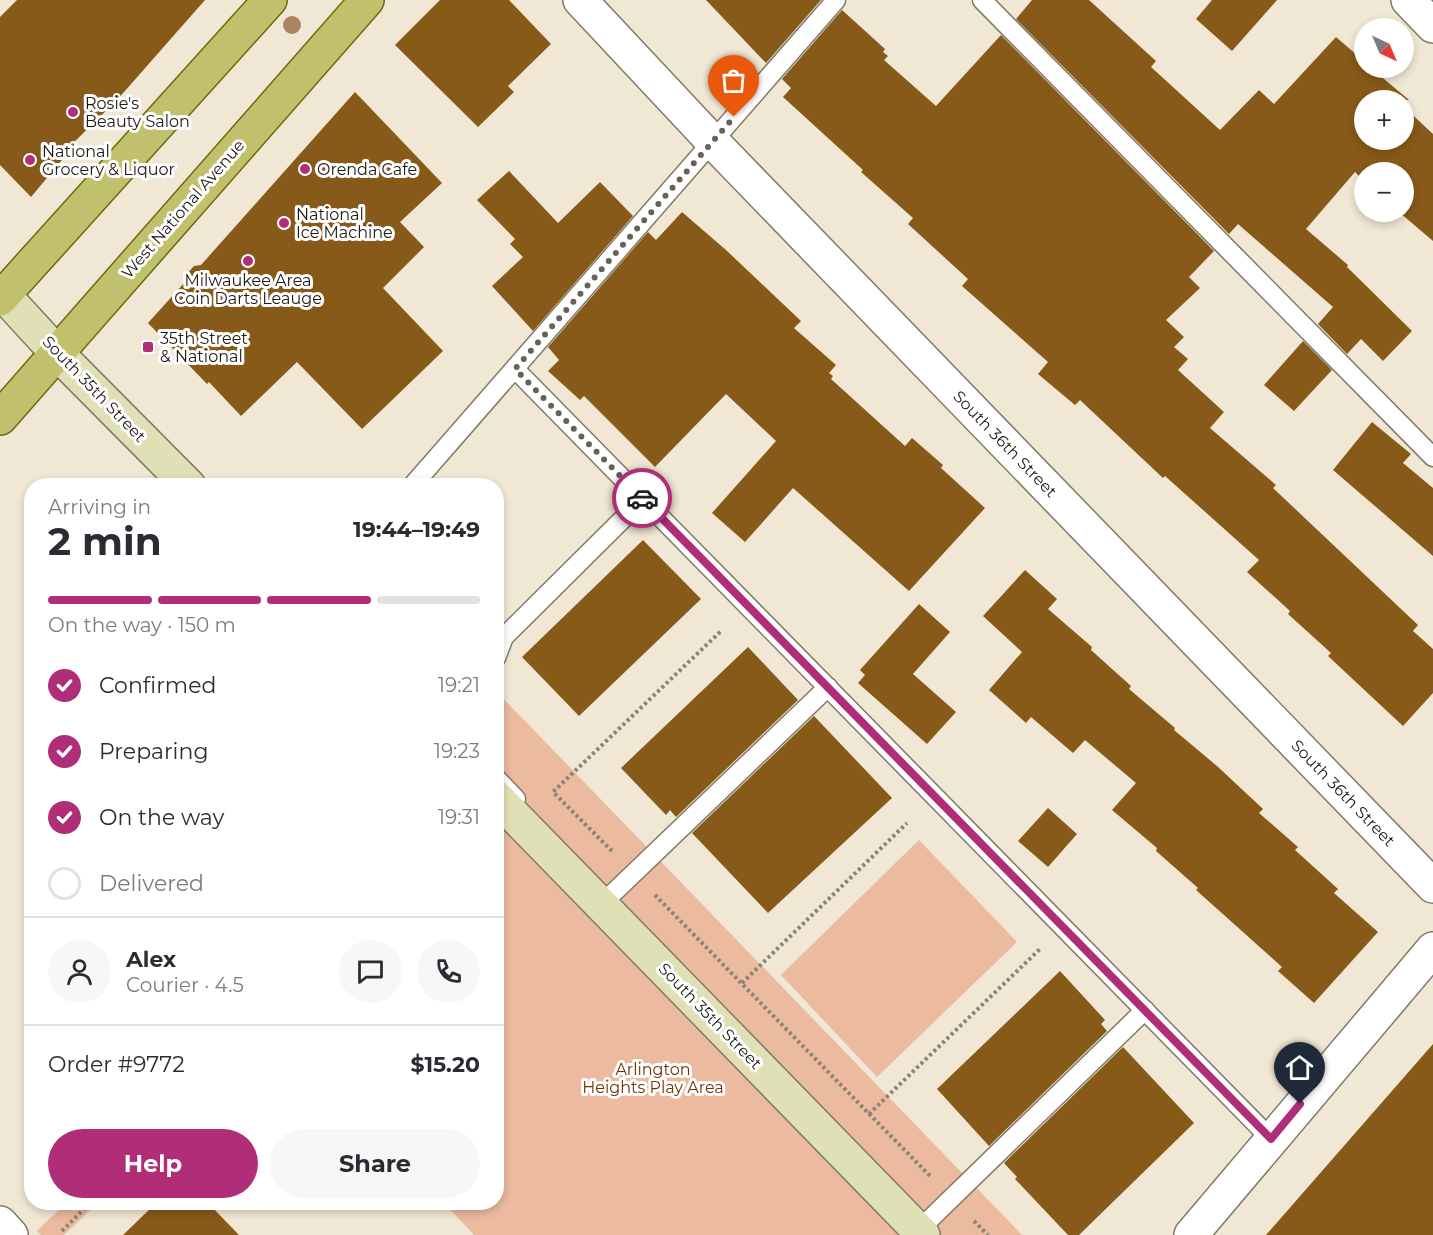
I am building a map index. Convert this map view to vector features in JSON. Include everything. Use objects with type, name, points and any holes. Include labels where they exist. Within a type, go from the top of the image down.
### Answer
[{"type":"main road","points":[[1,295],[270,0]]},
{"type":"main road","name":"West National Avenue","points":[[0,418],[367,0]]},
{"type":"main road","name":"South 35th Street","points":[[1,295],[181,478]]},
{"type":"main road","name":"South 35th Street","points":[[504,805],[930,1231]]},
{"type":"street","name":"South 36th Street","points":[[580,0],[713,142],[1433,886]]},
{"type":"street","points":[[1408,0],[1433,26]]},
{"type":"street","points":[[1191,1235],[1433,949]]},
{"type":"street","points":[[0,1223],[11,1235]]},
{"type":"lane","points":[[419,478],[837,0]]},
{"type":"lane","points":[[982,0],[1433,457]]},
{"type":"lane","points":[[515,369],[1271,1139]]},
{"type":"lane","points":[[504,637],[643,499]]},
{"type":"lane","points":[[610,896],[828,687]]},
{"type":"lane","points":[[504,786],[930,1231],[952,1198],[1145,1010]]},
{"type":"path","points":[[721,630],[554,792],[988,1235]]},
{"type":"path","points":[[742,983],[907,823]]},
{"type":"path","points":[[869,1114],[1038,951]]},
{"type":"path","points":[[62,1231],[83,1210]]},
{"type":"green space","name":"Arlington Heights Play Area","points":[[504,699],[1022,1235],[474,1235],[451,1210],[504,1210]]},
{"type":"green space","points":[[919,840],[1017,942],[877,1077],[781,975]]},
{"type":"green space","points":[[59,1210],[91,1210],[64,1235],[41,1235],[37,1231]]},
{"type":"building","points":[[17,0],[205,0],[117,100],[64,152],[67,154],[31,197],[0,165],[0,17]]},
{"type":"building","points":[[440,0],[509,0],[551,44],[508,86],[514,92],[478,127],[395,45]]},
{"type":"building","points":[[706,0],[821,0],[766,63]]},
{"type":"building","points":[[1032,0],[1089,0],[1156,61],[1151,67],[1220,130],[1259,90],[1274,104],[1336,37],[1354,53],[1354,78],[1383,78],[1397,90],[1354,90],[1354,150],[1414,150],[1414,116],[1433,134],[1433,241],[1411,222],[1414,222],[1414,162],[1354,162],[1354,173],[1306,229],[1348,265],[1347,267],[1412,331],[1383,361],[1361,339],[1347,354],[1318,324],[1333,307],[1238,224],[1229,234],[1016,19]]},
{"type":"building","points":[[1212,0],[1277,0],[1232,51],[1196,19]]},
{"type":"building","points":[[842,10],[885,49],[883,52],[888,56],[884,60],[936,106],[1001,35],[1214,251],[1189,277],[1200,288],[1166,320],[1184,337],[1174,347],[1188,359],[1178,370],[1224,412],[1210,428],[1276,485],[1273,488],[1418,625],[1413,631],[1433,649],[1433,693],[1403,726],[1328,656],[1331,653],[1247,572],[1259,560],[1165,476],[1163,478],[1080,400],[1075,405],[1038,374],[1048,362],[962,286],[968,279],[908,224],[913,218],[783,97],[791,88],[782,79]]},
{"type":"building","points":[[355,92],[442,183],[400,222],[424,247],[383,288],[443,351],[362,429],[297,362],[241,416],[148,323],[185,282],[185,276],[194,266],[201,265]]},
{"type":"building","points":[[509,171],[558,223],[600,182],[633,216],[533,331],[492,286],[523,257],[510,244],[515,239],[477,200]]},
{"type":"building","points":[[682,212],[801,321],[794,328],[836,365],[829,373],[833,376],[831,379],[905,446],[912,438],[943,465],[941,468],[985,508],[909,591],[793,488],[745,542],[712,513],[776,441],[726,394],[655,467],[584,396],[580,400],[548,371],[559,360],[548,347],[648,232],[656,240]]},
{"type":"building","points":[[1303,341],[1332,370],[1294,411],[1264,385]]},
{"type":"building","points":[[1372,422],[1411,454],[1403,463],[1433,488],[1433,556],[1333,470]]},
{"type":"building","points":[[643,540],[701,599],[579,716],[522,657]]},
{"type":"building","points":[[1025,570],[1057,599],[1048,609],[1092,647],[1091,650],[1131,686],[1129,689],[1263,809],[1259,813],[1298,847],[1295,850],[1338,889],[1334,893],[1378,932],[1314,1003],[1278,971],[1282,967],[1196,890],[1198,888],[1156,851],[1157,848],[1112,810],[1136,783],[1085,740],[1073,753],[1031,717],[1026,723],[989,690],[1022,652],[983,616]]},
{"type":"building","points":[[919,604],[950,632],[913,674],[956,712],[927,744],[858,683],[865,675],[860,670]]},
{"type":"building","points":[[748,647],[798,700],[676,817],[670,810],[666,815],[621,768]]},
{"type":"building","points":[[814,716],[892,798],[768,913],[692,833]]},
{"type":"building","points":[[1048,808],[1077,834],[1048,867],[1018,841]]},
{"type":"building","points":[[1060,971],[1105,1020],[1101,1024],[1107,1031],[989,1146],[937,1089]]},
{"type":"building","points":[[1433,1044],[1433,1235],[1266,1235]]},
{"type":"building","points":[[1123,1047],[1194,1123],[1079,1235],[1068,1235],[1015,1179],[1017,1177],[1004,1163]]},
{"type":"building","points":[[149,1210],[215,1210],[239,1235],[123,1235]]},
{"type":"way so far","points":[[642,498],[515,369],[734,117]]},
{"type":"place","name":"Rosie's Beauty Salon","points":[[73,112]]},
{"type":"place","name":"National Grocery & Liquor","points":[[30,160]]},
{"type":"place","name":"Orenda Cafe","points":[[305,169]]},
{"type":"place","name":"National Ice Machine","points":[[284,223]]},
{"type":"place","name":"Milwaukee Area Coin Darts Leauge","points":[[248,261]]},
{"type":"place","name":"35th Street & National","points":[[148,347]]},
{"type":"route","points":[[642,498],[1271,1139],[1300,1104]]}]
